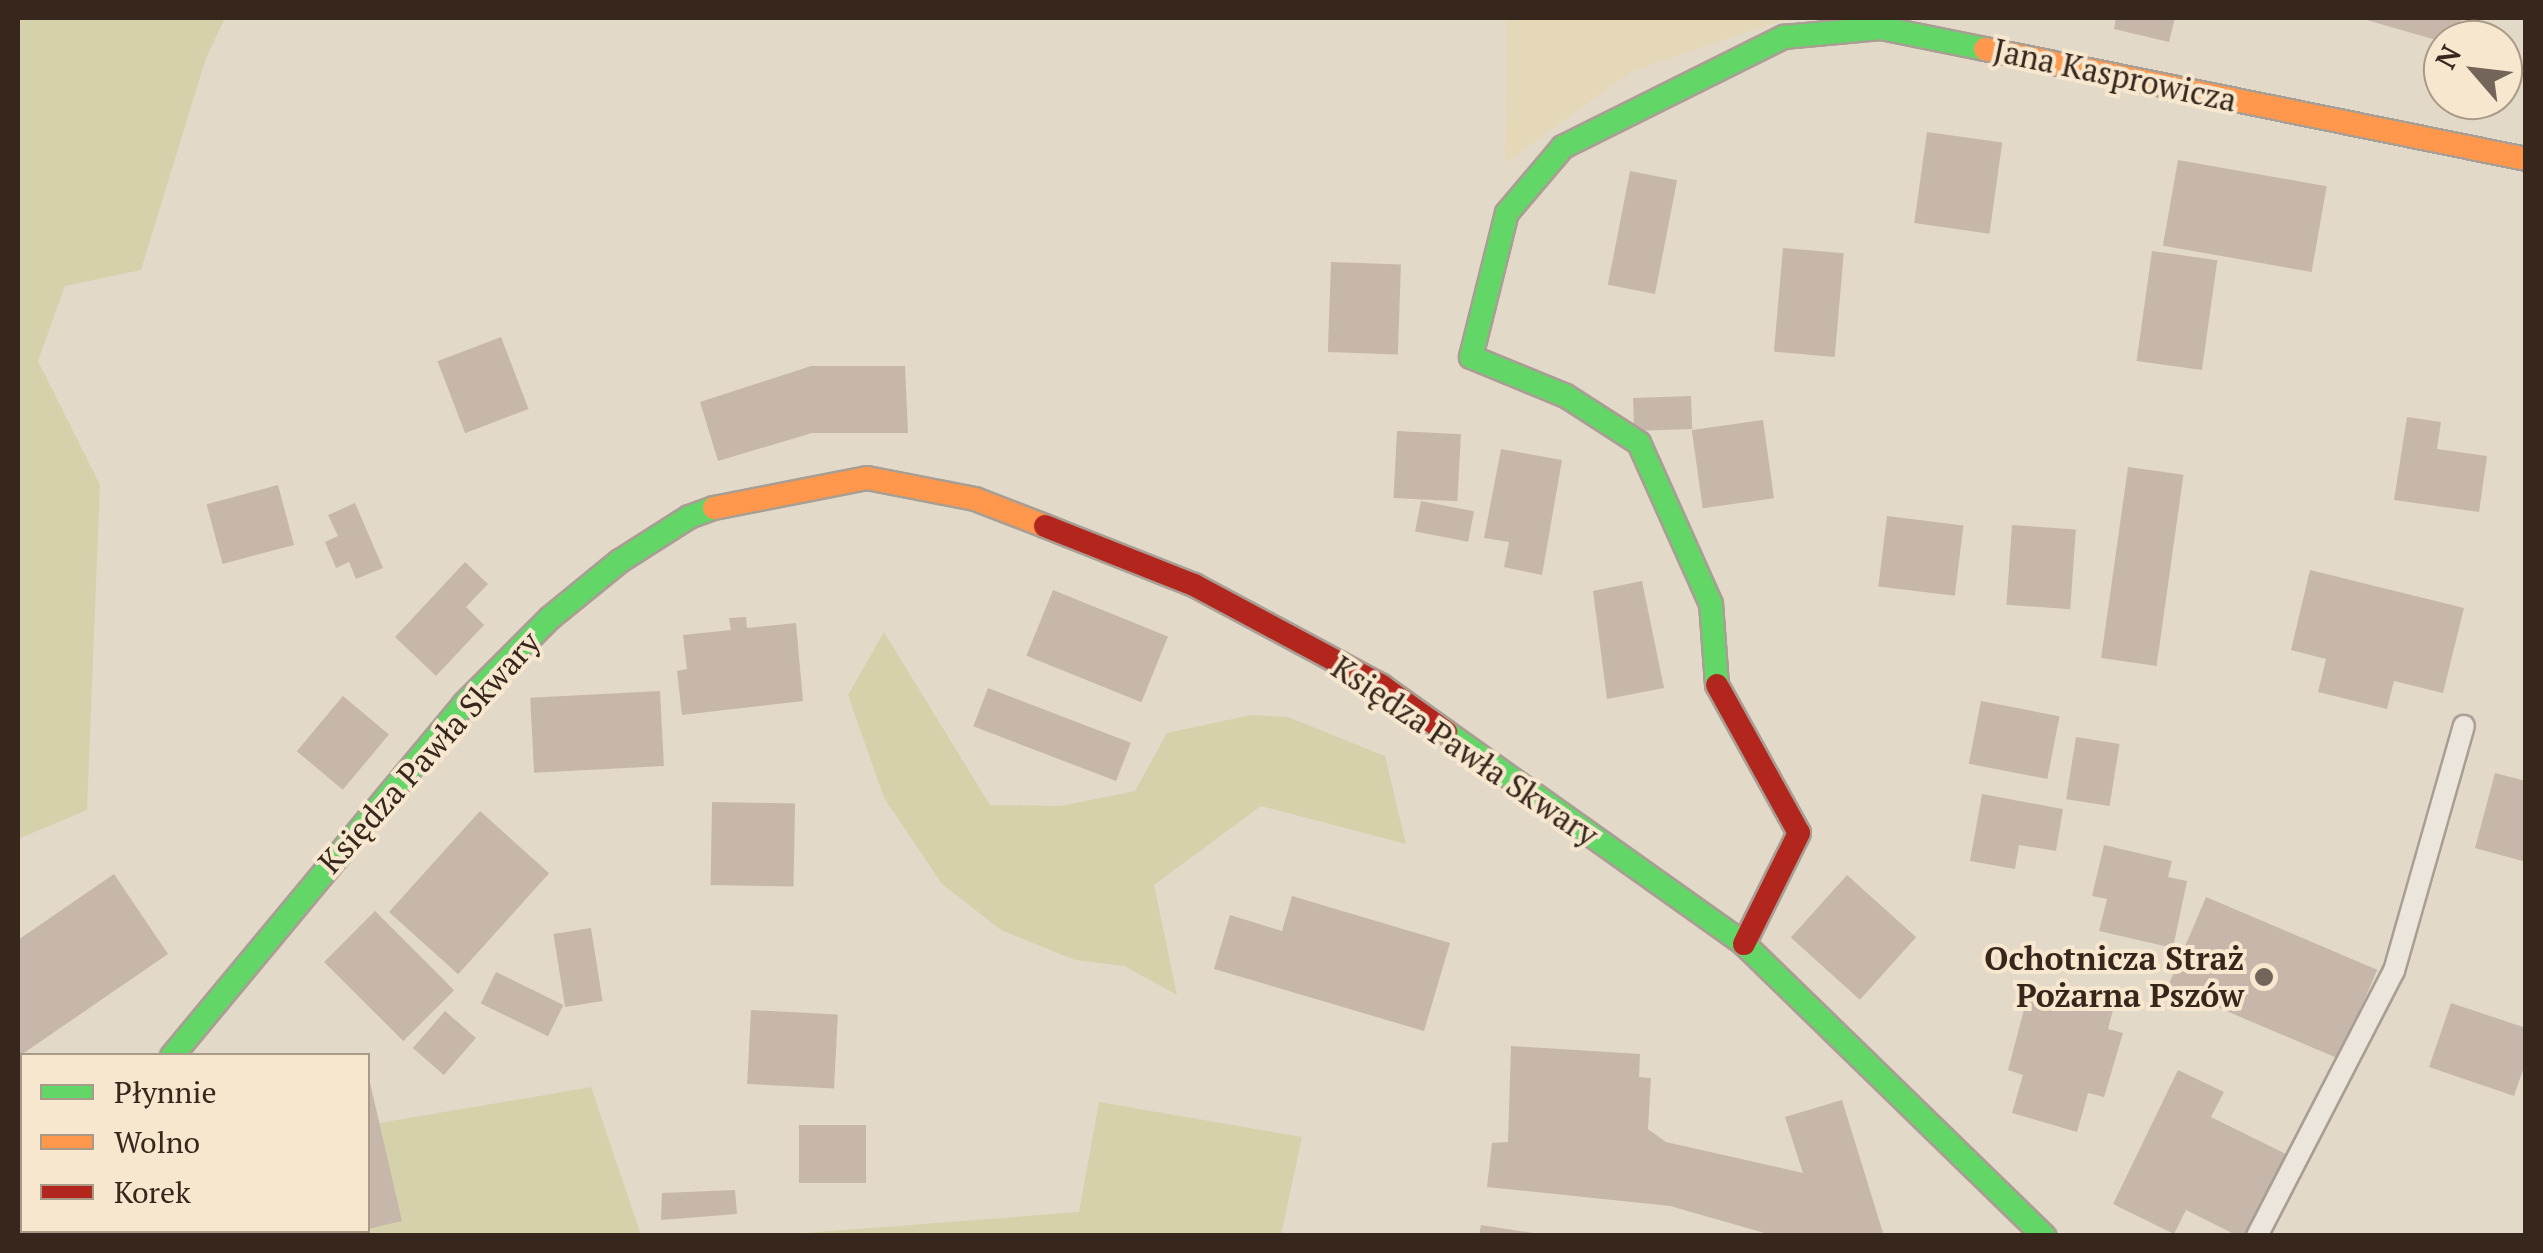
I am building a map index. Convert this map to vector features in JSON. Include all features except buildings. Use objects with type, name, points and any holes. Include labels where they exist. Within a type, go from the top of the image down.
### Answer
[{"type":"main road","name":"Jana Kasprowicza","points":[[1744,944],[1799,833],[1716,684],[1711,604],[1640,444],[1566,396],[1471,357],[1507,213],[1534,176],[1564,148],[1784,37],[1881,28],[2526,159]]},
{"type":"main road","name":"Księdza Pawła Skwary","points":[[174,1053],[464,704],[550,618],[620,562],[688,517],[721,504],[868,478],[975,500],[1194,585],[1382,686],[1744,944],[2044,1236]]},
{"type":"lane","points":[[2257,1236],[2394,971],[2464,726]]},
{"type":"shaded area","points":[[18,18],[225,18],[206,58],[141,270],[65,286],[38,361],[100,485],[87,810],[18,839]]},
{"type":"shaded area","points":[[1507,18],[1789,18],[1631,72],[1505,163]]},
{"type":"shaded area","points":[[884,632],[990,805],[1060,806],[1135,791],[1167,733],[1251,715],[1288,717],[1385,756],[1406,844],[1261,806],[1154,885],[1177,995],[1124,966],[1075,960],[1001,930],[942,884],[884,798],[848,695]]},
{"type":"shaded area","points":[[591,1087],[641,1235],[292,1236],[291,1233],[370,1233],[370,1125]]},
{"type":"shaded area","points":[[1099,1102],[1302,1137],[1281,1235],[779,1235],[1079,1212]]},
{"type":"traffic: fast","points":[[1717,685],[1711,604],[1639,443],[1566,396],[1471,357],[1507,213],[1563,147],[1784,37],[1881,28],[1985,49]]},
{"type":"traffic: fast","points":[[174,1053],[464,704],[550,618],[620,561],[689,517],[714,508]]},
{"type":"traffic: fast","points":[[1446,732],[1744,944],[2044,1236]]},
{"type":"traffic: slow","points":[[1985,49],[2526,159]]},
{"type":"traffic: slow","points":[[714,508],[867,478],[975,499],[1045,526]]},
{"type":"traffic: jam","points":[[1045,526],[1194,585],[1382,686],[1446,732]]},
{"type":"traffic: jam","points":[[1717,685],[1799,833],[1744,944]]},
{"type":"place","name":"Ochotnicza Straż Pożarna Pszów","points":[[2264,977]]}]
